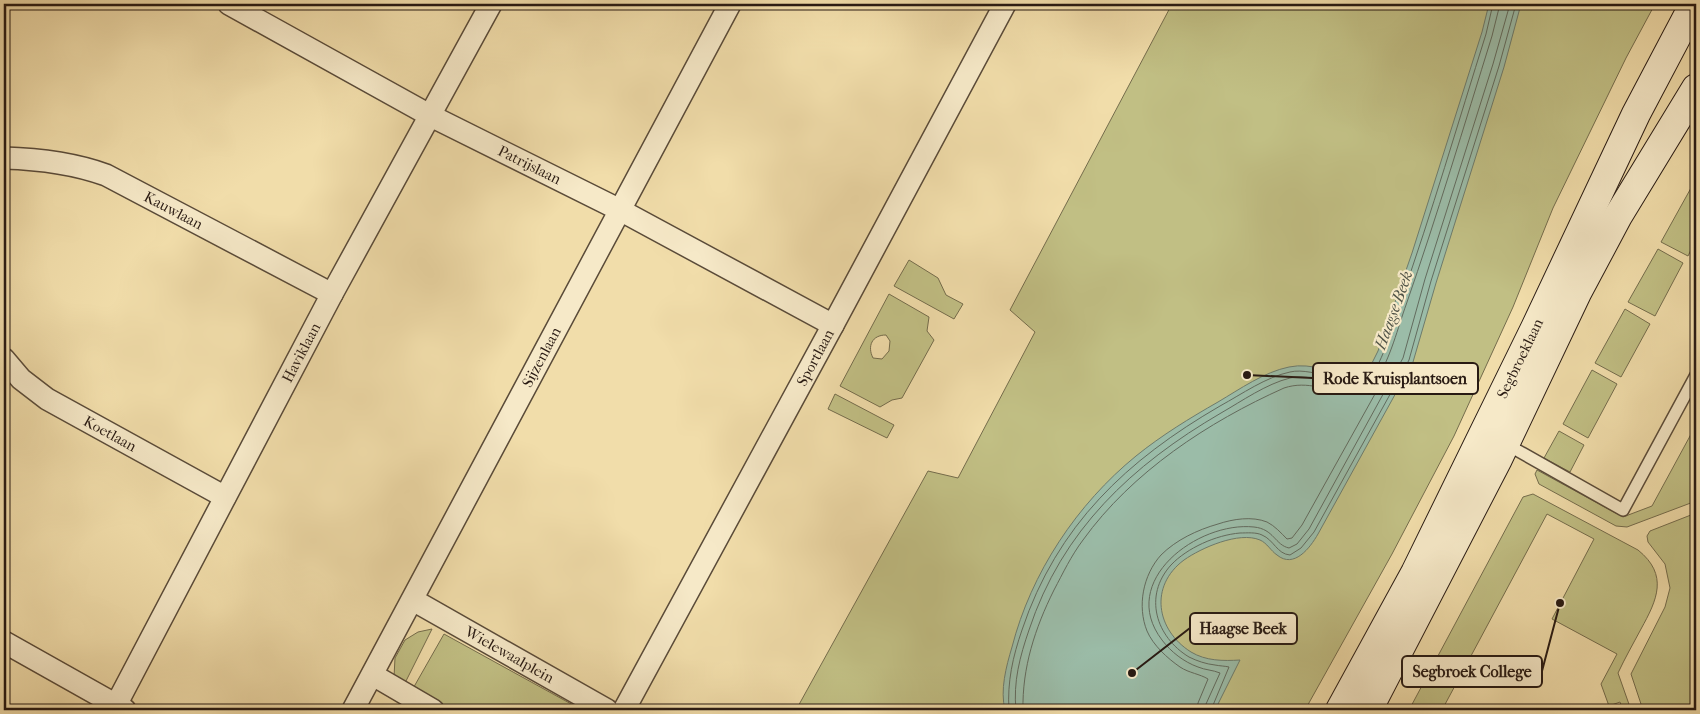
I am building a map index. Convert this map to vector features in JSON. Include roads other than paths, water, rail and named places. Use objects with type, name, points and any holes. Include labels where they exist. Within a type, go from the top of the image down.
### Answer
[{"type":"main road","name":"Segbroeklaan","points":[[1340,710],[1416,573],[1636,114],[1694,4]]},
{"type":"main road","name":"Segbroeklaan","points":[[1368,710],[1506,444],[1577,293],[1627,200],[1696,88]]},
{"type":"street","name":"Patrijslaan","points":[[229,4],[430,116],[620,210],[833,325]]},
{"type":"street","name":"Haviklaan","points":[[121,708],[225,497],[332,294],[491,4]]},
{"type":"street","name":"Sijzenlaan","points":[[353,710],[730,4]]},
{"type":"street","name":"Sportlaan","points":[[624,710],[833,325],[1004,4]]},
{"type":"street","name":"Kauwlaan","points":[[4,158],[28,158],[66,164],[106,175],[332,294]]},
{"type":"street","name":"Koetlaan","points":[[4,359],[20,379],[46,399],[225,497]]},
{"type":"street","name":"Wielewaalplein","points":[[413,600],[607,710]]},
{"type":"street","points":[[4,642],[121,708]]},
{"type":"street","points":[[373,675],[433,710]]},
{"type":"lane","points":[[1506,444],[1623,510],[1696,375]]},
{"type":"water","points":[[1489,4],[1521,4],[1504,67],[1413,362],[1318,534],[1301,555],[1289,560],[1277,555],[1260,540],[1242,538],[1220,542],[1184,560],[1165,582],[1161,608],[1170,632],[1179,643],[1191,652],[1209,659],[1240,660],[1215,710],[1005,710],[1003,687],[1006,670],[1020,620],[1031,593],[1059,542],[1076,518],[1115,475],[1146,448],[1176,427],[1270,373],[1298,366],[1315,367],[1356,375],[1368,371],[1378,351],[1412,253],[1482,32]]},
{"type":"place","name":"Rode Kruisplantsoen","points":[[1247,375]]},
{"type":"place","name":"Segbroek College","points":[[1560,603]]},
{"type":"place","name":"Haagse Beek","points":[[1132,673]]}]
